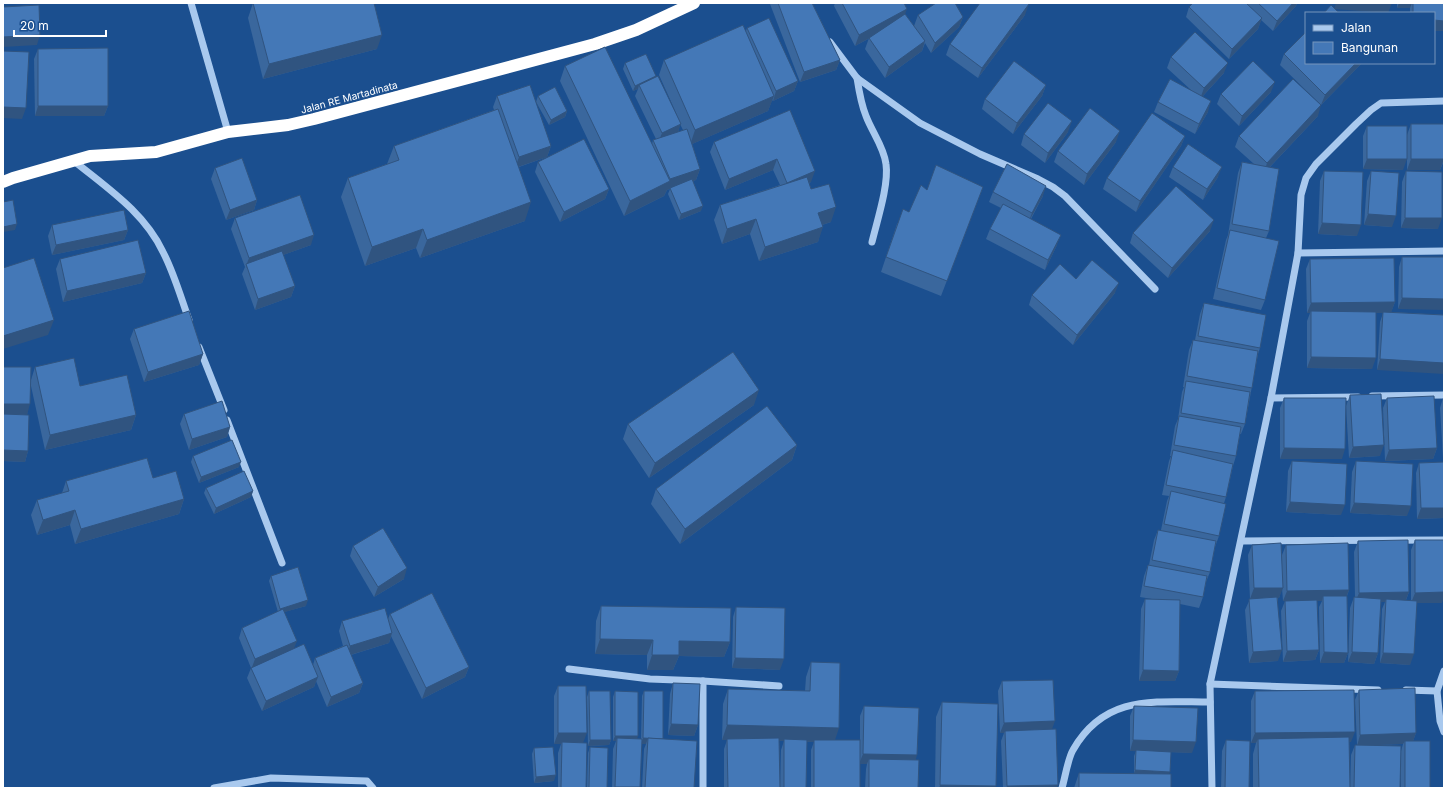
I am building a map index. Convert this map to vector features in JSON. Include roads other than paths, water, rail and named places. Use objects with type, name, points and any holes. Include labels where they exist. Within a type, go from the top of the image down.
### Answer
[{"type":"highway","name":"Jalan RE Martadinata","points":[[3,182],[90,156],[156,152],[228,132],[288,125],[314,119],[595,44],[636,30],[694,3]]},
{"type":"street","points":[[191,3],[228,132]]},
{"type":"street","points":[[824,34],[857,78],[920,123],[980,154],[1038,179],[1053,187],[1065,196],[1155,289]]},
{"type":"street","points":[[857,78],[860,101],[886,163],[883,192],[872,242]]},
{"type":"street","points":[[1212,788],[1210,684],[1242,541],[1271,398],[1298,252],[1301,195],[1306,178],[1316,164],[1371,110],[1381,103],[1444,101]]},
{"type":"street","points":[[74,161],[128,204],[147,226],[163,251],[191,326]]},
{"type":"street","points":[[1298,252],[1444,251]]},
{"type":"street","points":[[197,340],[282,563]]},
{"type":"street","points":[[1271,398],[1444,395]]},
{"type":"street","points":[[1242,541],[1444,540]]},
{"type":"street","points":[[569,669],[650,679],[779,686]]},
{"type":"street","points":[[1444,671],[1436,691],[1440,721],[1444,732]]},
{"type":"street","points":[[703,682],[703,788]]},
{"type":"street","points":[[1210,684],[1382,690]]},
{"type":"street","points":[[1398,690],[1436,691]]},
{"type":"street","points":[[1062,788],[1073,750],[1090,728],[1105,716],[1123,707],[1148,702],[1210,702]]},
{"type":"street","points":[[214,788],[271,778],[367,781],[373,788]]}]
